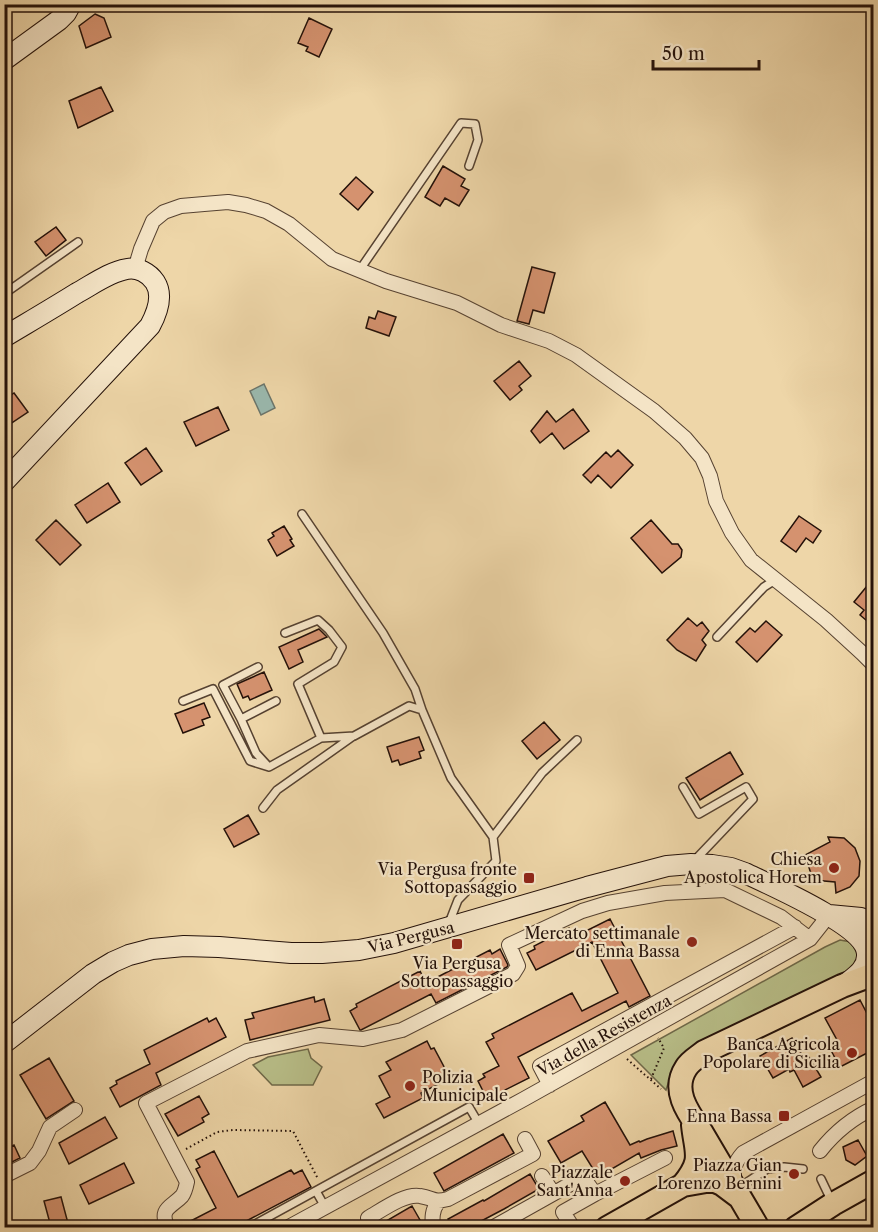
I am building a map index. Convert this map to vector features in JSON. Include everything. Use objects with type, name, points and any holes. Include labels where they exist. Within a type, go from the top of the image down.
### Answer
[{"type":"main road","points":[[4,60],[59,20],[71,4]]},
{"type":"main road","points":[[4,337],[115,272],[137,269],[149,275],[158,290],[157,313],[150,326],[4,482]]},
{"type":"main road","name":"Via Pergusa","points":[[4,1043],[93,974],[129,956],[184,946],[291,953],[359,950],[394,943],[667,866],[691,864],[731,868],[829,915]]},
{"type":"main road","points":[[829,915],[861,918],[873,925]]},
{"type":"main road","points":[[829,915],[864,942],[867,954],[865,967],[842,986]]},
{"type":"main road","points":[[758,1227],[682,1099],[679,1085],[683,1074],[687,1066],[704,1052],[842,986],[873,974]]},
{"type":"main road","points":[[607,1227],[637,1220],[683,1185],[693,1173],[698,1152],[693,1120]]},
{"type":"main road","points":[[683,1185],[715,1181],[741,1198]]},
{"type":"main road","points":[[795,1227],[873,1181]]},
{"type":"street","points":[[137,269],[141,249],[153,221],[164,212],[181,206],[228,202],[246,205],[266,211],[289,224],[332,259],[386,281],[457,303],[501,325],[549,341],[576,355],[654,411],[685,438],[702,458],[710,476],[716,501],[732,533],[752,560],[826,620],[873,665]]},
{"type":"street","points":[[168,1227],[164,1220],[166,1212],[171,1203],[182,1196],[187,1182],[146,1103],[247,1051],[319,1035],[363,1039],[402,1030],[513,974],[518,966],[509,945],[582,911],[608,903],[665,893],[725,891],[781,917],[810,939]]},
{"type":"street","name":"Via della Resistenza","points":[[287,1227],[550,1085],[810,939],[829,915]]},
{"type":"street","points":[[550,1085],[540,1066],[795,927]]},
{"type":"street","points":[[741,1198],[734,1174],[734,1164],[743,1153],[873,1081]]},
{"type":"street","points":[[820,1151],[848,1123],[873,1108]]},
{"type":"street","points":[[4,1176],[30,1163],[39,1151],[50,1127],[75,1110]]},
{"type":"street","points":[[434,1227],[432,1216],[438,1202],[448,1199],[533,1154],[525,1139]]},
{"type":"street","points":[[573,1227],[563,1212],[665,1158]]},
{"type":"street","points":[[542,1176],[553,1193]]},
{"type":"street","points":[[492,1227],[583,1177],[595,1194]]},
{"type":"street","points":[[371,1223],[400,1200],[412,1196],[438,1202]]},
{"type":"lane","points":[[359,271],[461,123],[475,124],[478,140],[469,166]]},
{"type":"lane","points":[[4,294],[78,242]]},
{"type":"lane","points":[[302,514],[382,633],[415,689],[451,778],[493,837],[496,861],[458,900],[447,928]]},
{"type":"lane","points":[[717,637],[764,587],[775,580]]},
{"type":"lane","points":[[285,633],[318,620],[342,647],[333,662],[298,684],[321,738]]},
{"type":"lane","points":[[258,667],[223,685],[256,753],[269,767]]},
{"type":"lane","points":[[183,701],[213,689],[250,761],[269,767],[321,738],[354,736]]},
{"type":"lane","points":[[241,719],[276,701]]},
{"type":"lane","points":[[263,808],[277,790],[354,736],[409,706],[422,710]]},
{"type":"lane","points":[[493,837],[542,773],[577,740]]},
{"type":"lane","points":[[682,787],[699,814],[746,787],[753,799],[691,864]]},
{"type":"lane","points":[[248,1227],[469,1107],[478,1124]]},
{"type":"lane","points":[[741,1198],[746,1183],[767,1169],[784,1167],[802,1169]]},
{"type":"lane","points":[[356,1169],[365,1185]]},
{"type":"lane","points":[[820,1179],[833,1204]]},
{"type":"lane","points":[[319,1189],[325,1207]]},
{"type":"path","points":[[651,1079],[664,1048],[659,1039]]},
{"type":"path","points":[[627,1059],[668,1095]]},
{"type":"path","points":[[186,1149],[217,1132],[232,1130],[293,1131],[319,1189]]},
{"type":"green space","points":[[840,940],[851,942],[860,959],[847,975],[683,1054],[672,1071],[666,1090],[631,1055],[825,947]]},
{"type":"green space","points":[[308,1049],[311,1058],[322,1067],[313,1085],[272,1085],[253,1065],[268,1057]]},
{"type":"water","points":[[264,384],[275,408],[261,415],[250,391]]},
{"type":"building","points":[[95,14],[104,18],[111,37],[86,48],[79,26]]},
{"type":"building","points":[[309,18],[332,29],[319,57],[306,51],[308,47],[298,43]]},
{"type":"building","points":[[101,87],[113,111],[78,128],[69,101]]},
{"type":"building","points":[[443,166],[465,179],[461,186],[469,190],[459,206],[445,198],[440,206],[425,197]]},
{"type":"building","points":[[356,177],[373,192],[358,210],[340,194]]},
{"type":"building","points":[[56,227],[66,240],[46,256],[35,242]]},
{"type":"building","points":[[532,267],[555,273],[544,313],[533,310],[529,324],[517,321]]},
{"type":"building","points":[[378,311],[396,317],[389,336],[366,328],[369,317],[375,319]]},
{"type":"building","points":[[519,361],[531,376],[519,386],[522,390],[510,400],[494,381]]},
{"type":"building","points":[[14,393],[28,412],[4,428],[4,400]]},
{"type":"building","points":[[218,407],[229,430],[196,446],[184,422]]},
{"type":"building","points":[[573,409],[589,431],[564,449],[552,433],[540,443],[531,431],[547,411],[556,422]]},
{"type":"building","points":[[146,448],[162,471],[141,485],[125,463]]},
{"type":"building","points":[[618,450],[633,465],[611,488],[598,475],[591,483],[583,475],[606,452],[611,457]]},
{"type":"building","points":[[108,483],[120,502],[87,523],[75,505]]},
{"type":"building","points":[[799,516],[821,531],[813,543],[806,538],[796,552],[781,541]]},
{"type":"building","points":[[56,520],[81,545],[60,565],[36,540]]},
{"type":"building","points":[[651,520],[672,544],[678,544],[682,550],[681,557],[662,573],[631,538]]},
{"type":"building","points":[[284,526],[294,546],[277,556],[268,540],[274,536],[272,533]]},
{"type":"building","points":[[867,586],[873,591],[873,626],[860,615],[864,610],[854,602]]},
{"type":"building","points":[[688,618],[697,626],[702,622],[709,631],[702,640],[706,645],[696,661],[677,650],[667,640]]},
{"type":"building","points":[[766,621],[782,635],[757,662],[736,642],[750,628],[755,632]]},
{"type":"building","points":[[319,629],[327,637],[298,650],[303,662],[289,669],[279,647]]},
{"type":"building","points":[[264,672],[272,690],[250,700],[248,696],[243,698],[237,684]]},
{"type":"building","points":[[204,703],[210,717],[202,720],[204,725],[183,733],[175,714]]},
{"type":"building","points":[[544,722],[560,740],[537,759],[522,741]]},
{"type":"building","points":[[419,737],[424,750],[419,752],[421,758],[400,765],[398,760],[392,762],[387,747]]},
{"type":"building","points":[[730,752],[743,774],[700,800],[686,778]]},
{"type":"building","points":[[248,815],[259,834],[234,847],[224,829]]},
{"type":"building","name":"Chiesa Apostolica Horem","points":[[828,837],[844,838],[855,848],[860,861],[859,876],[850,887],[836,893],[835,882],[813,880],[805,855],[830,842]]},
{"type":"building","points":[[610,919],[650,996],[629,1007],[626,1001],[518,1057],[529,1078],[487,1099],[478,1081],[485,1077],[483,1074],[499,1066],[486,1042],[494,1038],[492,1034],[572,993],[582,1011],[618,993],[592,942],[536,970],[527,953],[535,949],[534,946],[569,928],[574,937]]},
{"type":"building","points":[[500,949],[507,967],[436,1003],[431,994],[361,1030],[350,1011],[357,1007],[356,1004],[420,971],[426,983],[490,950],[492,954]]},
{"type":"building","points":[[314,997],[315,1002],[324,999],[330,1020],[250,1040],[245,1020],[254,1018],[252,1013]]},
{"type":"building","points":[[860,1000],[873,1025],[873,1050],[840,1067],[828,1045],[837,1040],[825,1018]]},
{"type":"building","points":[[207,1018],[209,1022],[216,1018],[226,1037],[156,1073],[161,1085],[120,1107],[110,1088],[117,1084],[116,1081],[150,1064],[144,1050]]},
{"type":"building","points":[[792,1038],[805,1060],[809,1057],[821,1077],[803,1087],[794,1070],[790,1072],[789,1069],[773,1078],[760,1056]]},
{"type":"building","name":"Polizia Municipale","points":[[427,1041],[431,1049],[434,1048],[450,1078],[421,1093],[423,1098],[384,1118],[376,1104],[390,1097],[379,1076],[391,1070],[386,1062]]},
{"type":"building","points":[[49,1058],[74,1101],[46,1119],[20,1075]]},
{"type":"building","points":[[199,1096],[209,1114],[202,1118],[204,1122],[178,1136],[165,1114]]},
{"type":"building","points":[[605,1102],[630,1145],[673,1131],[677,1146],[641,1158],[639,1153],[598,1177],[582,1151],[561,1163],[548,1141],[584,1121],[581,1116]]},
{"type":"building","points":[[105,1117],[117,1138],[69,1164],[59,1143]]},
{"type":"building","points":[[503,1134],[514,1153],[444,1191],[434,1173]]},
{"type":"building","points":[[858,1140],[867,1156],[855,1165],[846,1160],[843,1147]]},
{"type":"building","points":[[14,1145],[20,1158],[6,1165],[4,1150]]},
{"type":"building","points":[[214,1151],[238,1197],[291,1170],[294,1174],[302,1170],[311,1187],[235,1227],[179,1227],[216,1208],[196,1169],[200,1167],[196,1160]]},
{"type":"building","points":[[124,1163],[134,1183],[89,1204],[80,1185]]},
{"type":"building","points":[[530,1174],[539,1189],[504,1209],[470,1227],[453,1227],[448,1219],[484,1201]]},
{"type":"building","points":[[61,1197],[69,1227],[51,1227],[44,1201]]},
{"type":"building","points":[[412,1206],[424,1227],[382,1227],[381,1224]]},
{"type":"place","name":"Chiesa Apostolica Horem","points":[[834,868]]},
{"type":"place","name":"Via Pergusa fronte Sottopassaggio","points":[[529,878]]},
{"type":"place","name":"Mercato settimanale di Enna Bassa","points":[[692,942]]},
{"type":"place","name":"Via Pergusa Sottopassaggio","points":[[457,944]]},
{"type":"place","name":"Banca Agricola Popolare di Sicilia","points":[[852,1053]]},
{"type":"place","name":"Polizia Municipale","points":[[410,1086]]},
{"type":"place","name":"Enna Bassa","points":[[784,1116]]},
{"type":"place","name":"Piazza Gian Lorenzo Bernini","points":[[794,1174]]},
{"type":"place","name":"Piazzale Sant'Anna","points":[[625,1181]]}]
